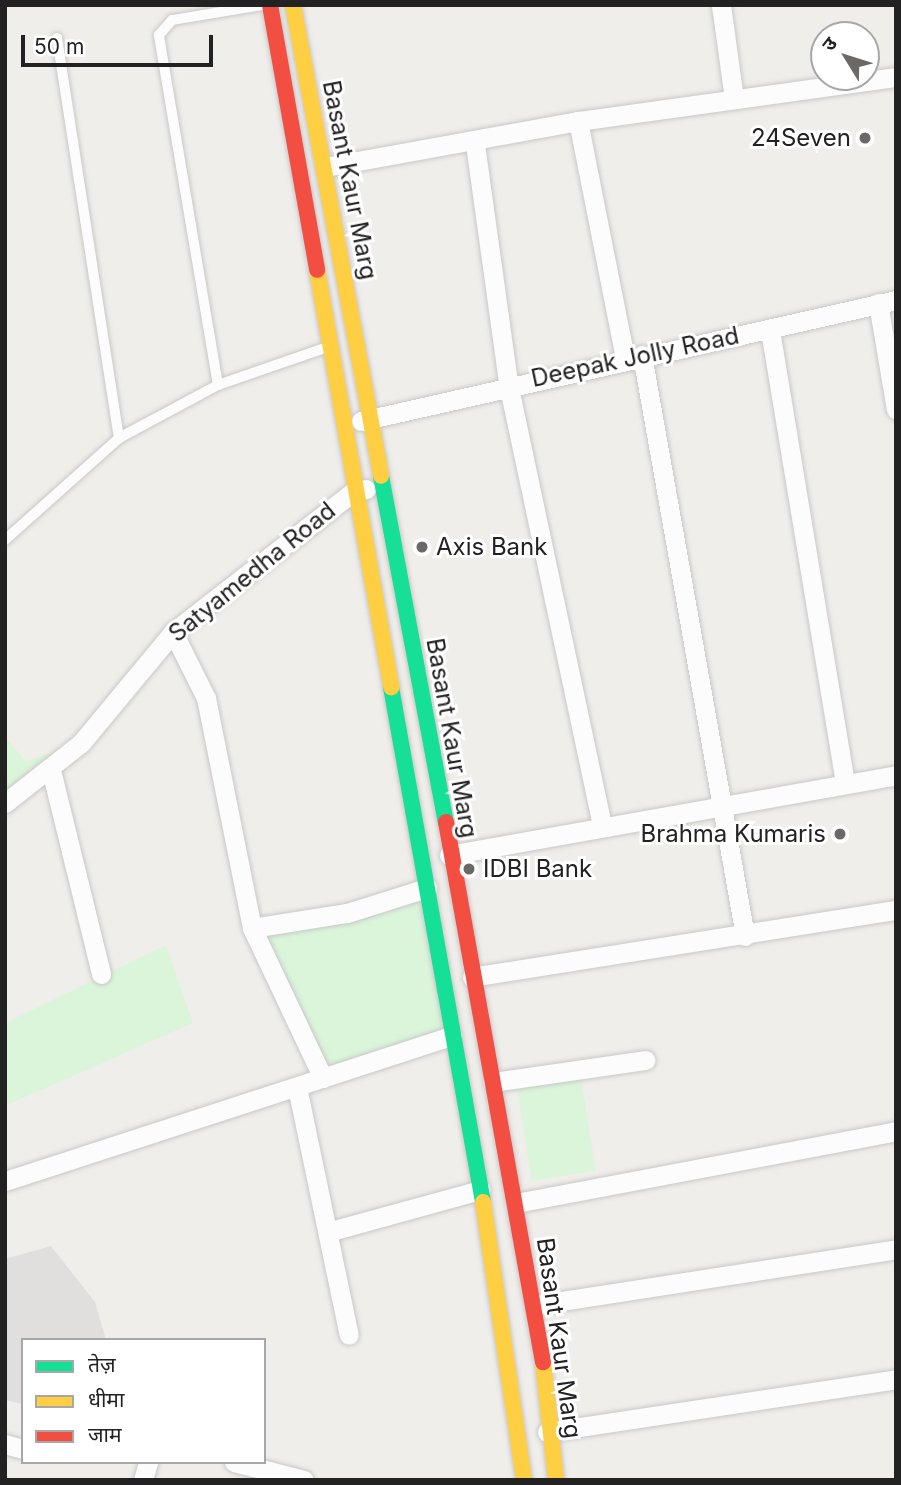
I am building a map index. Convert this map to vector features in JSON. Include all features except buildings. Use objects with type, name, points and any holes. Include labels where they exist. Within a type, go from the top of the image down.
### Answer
[{"type":"main road","name":"Basant Kaur Marg","points":[[270,5],[341,429],[427,888],[480,1190],[524,1480]]},
{"type":"main road","name":"Basant Kaur Marg","points":[[293,5],[374,415],[449,855],[536,1305],[547,1432],[556,1480]]},
{"type":"street","points":[[720,5],[734,99]]},
{"type":"street","points":[[325,167],[475,144],[578,121],[896,77]]},
{"type":"street","points":[[578,121],[634,356],[745,936]]},
{"type":"street","points":[[475,144],[508,383],[603,825]]},
{"type":"street","points":[[887,301],[896,409]]},
{"type":"street","name":"Deepak Jolly Road","points":[[341,429],[374,415],[508,383],[770,330],[887,301]]},
{"type":"street","points":[[770,330],[845,785]]},
{"type":"street","points":[[354,491],[384,486]]},
{"type":"street","name":"Satyamedha Road","points":[[5,803],[51,770],[173,632],[354,491]]},
{"type":"street","points":[[173,632],[206,698],[252,928],[323,1078]]},
{"type":"street","points":[[51,770],[101,974]]},
{"type":"street","points":[[449,855],[720,802],[845,785],[896,775]]},
{"type":"street","points":[[252,928],[347,913],[427,888]]},
{"type":"street","points":[[472,977],[745,936],[896,910]]},
{"type":"street","points":[[5,1181],[452,1036]]},
{"type":"street","points":[[493,1082],[645,1060]]},
{"type":"street","points":[[297,1087],[331,1231],[349,1335]]},
{"type":"street","points":[[516,1203],[896,1131]]},
{"type":"street","points":[[331,1231],[480,1190]]},
{"type":"street","points":[[536,1305],[896,1249]]},
{"type":"street","points":[[547,1432],[896,1378]]},
{"type":"street","points":[[242,1464],[304,1480]]},
{"type":"lane","points":[[218,385],[159,35],[172,20],[263,5]]},
{"type":"lane","points":[[57,38],[119,439]]},
{"type":"lane","points":[[5,540],[119,439],[218,385],[329,346]]},
{"type":"green space","points":[[5,737],[26,761],[81,743],[5,802]]},
{"type":"green space","points":[[428,901],[452,1036],[323,1078],[252,928]]},
{"type":"green space","points":[[166,945],[193,1023],[5,1106],[5,1023]]},
{"type":"green space","points":[[581,1077],[596,1171],[532,1181],[517,1087]]},
{"type":"shaded area","points":[[51,1246],[95,1302],[105,1338],[21,1338],[21,1404],[5,1400],[5,1259]]},
{"type":"traffic: fast","points":[[381,476],[446,822]]},
{"type":"traffic: fast","points":[[391,687],[483,1202]]},
{"type":"traffic: slow","points":[[293,5],[381,476]]},
{"type":"traffic: slow","points":[[317,270],[391,687]]},
{"type":"traffic: slow","points":[[483,1202],[524,1480]]},
{"type":"traffic: slow","points":[[543,1362],[556,1480]]},
{"type":"traffic: jam","points":[[270,5],[317,270]]},
{"type":"traffic: jam","points":[[446,822],[543,1362]]},
{"type":"place","name":"24Seven","points":[[865,138]]},
{"type":"place","name":"Axis Bank","points":[[422,547]]},
{"type":"place","name":"Brahma Kumaris","points":[[840,834]]},
{"type":"place","name":"IDBI Bank","points":[[469,869]]}]
